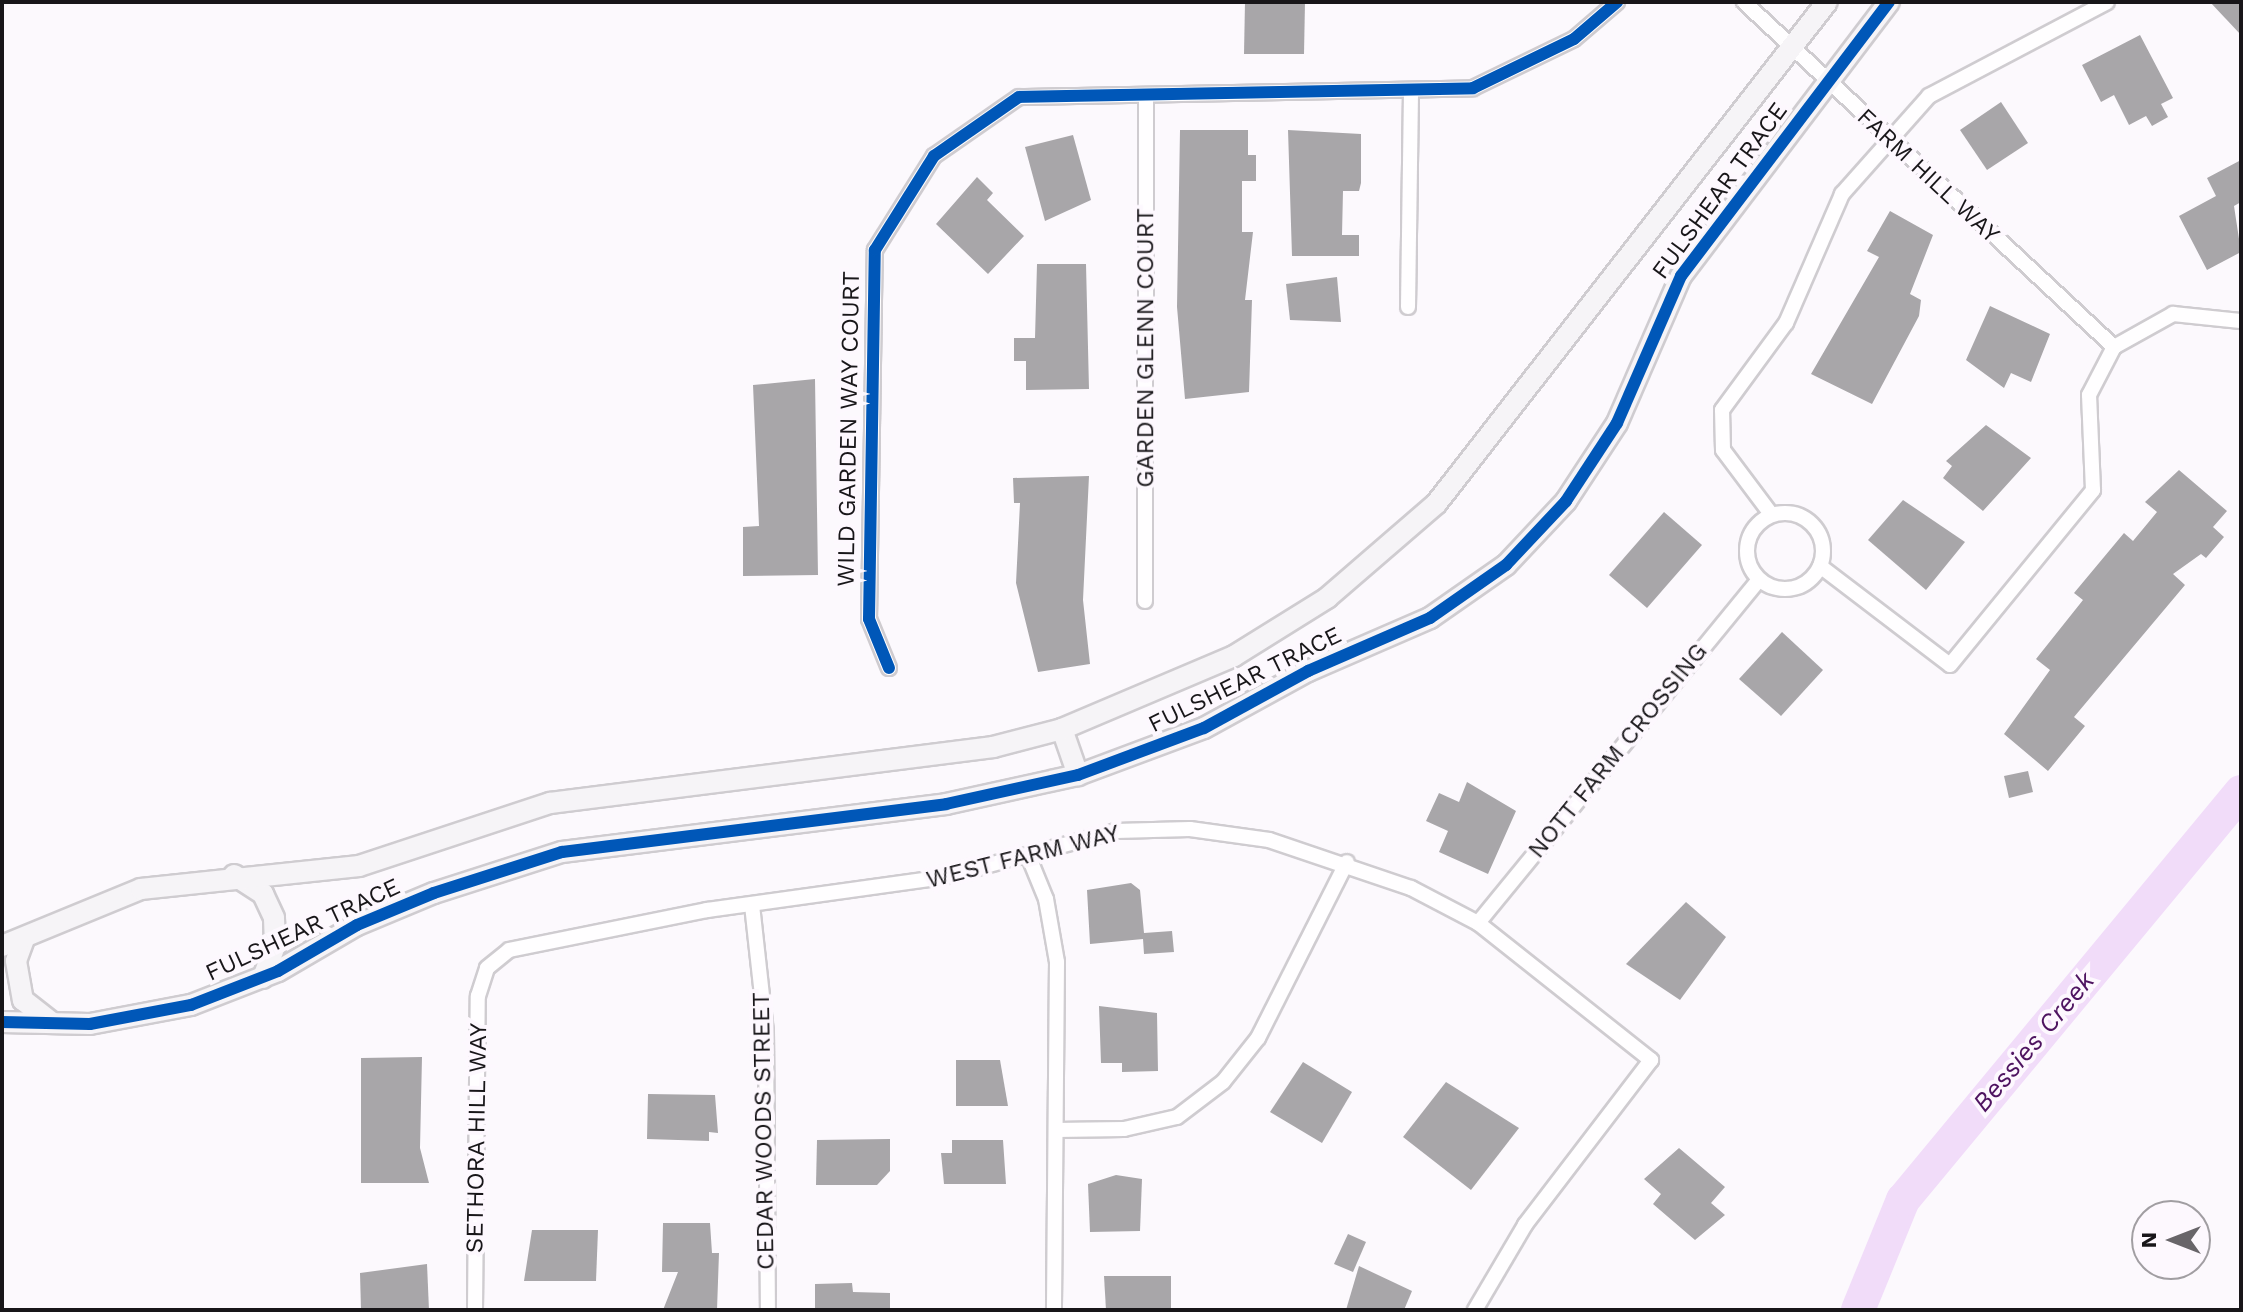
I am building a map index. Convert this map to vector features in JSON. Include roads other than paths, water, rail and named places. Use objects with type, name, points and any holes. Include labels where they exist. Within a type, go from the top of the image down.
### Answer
[{"type":"street","name":"WILD GARDEN WAY COURT","points":[[889,668],[869,619],[875,250],[934,156],[1019,97],[1395,94],[1473,88],[1574,39],[1617,2]]},
{"type":"street","name":"FARM HILL WAY","points":[[1744,2],[1790,50],[2114,347]]},
{"type":"street","name":"FULSHEAR TRACE","points":[[2,946],[141,889],[234,875],[359,866],[506,814],[603,793],[935,757],[1062,729],[1184,681],[1280,629],[1436,504],[1827,2]]},
{"type":"street","name":"FULSHEAR TRACE","points":[[2,1022],[55,1024],[191,1005],[263,978],[370,919],[562,852],[946,804],[1078,775],[1204,728],[1308,671],[1430,618],[1516,556],[1595,462],[1681,276],[1889,2]]},
{"type":"street","points":[[1771,514],[1746,550],[1759,580],[1791,589],[1820,566],[1821,537],[1810,521],[1771,514],[1718,433],[1722,410],[1786,323],[1842,194],[1887,137],[1929,96],[1977,64],[2107,2]]},
{"type":"street","points":[[1408,307],[1411,92]]},
{"type":"street","name":"GARDEN GLENN COURT","points":[[1145,601],[1146,96]]},
{"type":"street","points":[[1820,566],[1950,665],[2093,490],[2089,395],[2114,347],[2173,314],[2241,321]]},
{"type":"street","name":"NOTT FARM CROSSING","points":[[1478,923],[1759,580]]},
{"type":"street","points":[[1062,729],[1078,775]]},
{"type":"street","name":"WEST FARM WAY","points":[[487,968],[509,950],[752,905],[860,893],[1028,855],[1116,831],[1190,829],[1269,840],[1347,862],[1478,923],[1651,1060],[1525,1225],[1475,1310]]},
{"type":"street","points":[[1028,855],[1046,899],[1057,962],[1054,1310]]},
{"type":"street","points":[[1056,1130],[1124,1129],[1177,1117],[1223,1082],[1258,1038],[1347,862]]},
{"type":"street","points":[[234,875],[263,894],[274,918],[275,946],[263,978]]},
{"type":"street","name":"CEDAR WOODS STREET","points":[[752,905],[766,1032],[768,1310]]},
{"type":"street","points":[[24,939],[16,961],[23,1000],[55,1024]]},
{"type":"street","name":"SETHORA HILL WAY","points":[[475,1310],[478,996],[487,968]]},
{"type":"waterway","name":"Bessies Creek","points":[[1858,1310],[1903,1200],[2241,792]]}]
